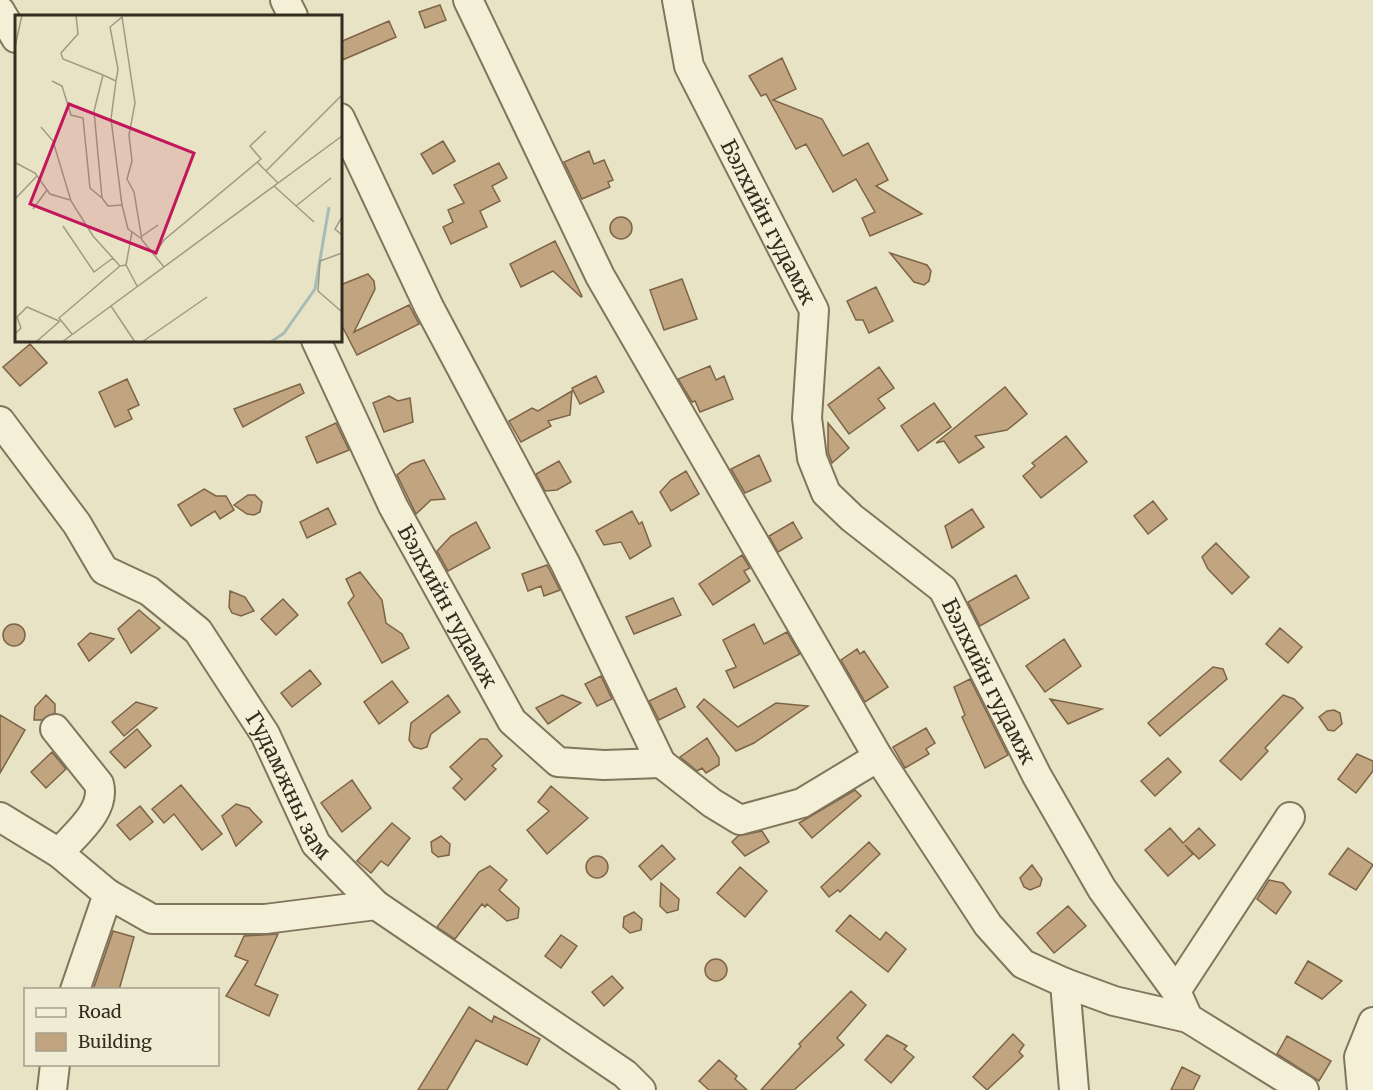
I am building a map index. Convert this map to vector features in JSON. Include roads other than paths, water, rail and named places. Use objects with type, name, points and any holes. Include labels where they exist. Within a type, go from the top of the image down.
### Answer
[{"type":"street","points":[[285,0],[292,15]]},
{"type":"street","points":[[468,0],[600,276],[878,757],[988,925],[1023,964],[1114,1001],[1188,1018],[1304,1090]]},
{"type":"street","name":"Бэлхийн гудамж","points":[[677,0],[689,66],[814,310],[807,418],[812,458],[826,494],[852,518],[943,589],[1037,776],[1102,889],[1176,991],[1188,1018]]},
{"type":"street","points":[[0,11],[15,36]]},
{"type":"street","points":[[342,122],[429,308],[565,563],[661,763],[712,803],[740,820],[802,803],[878,757]]},
{"type":"street","name":"Бэлхийн гудамж","points":[[317,342],[393,506],[512,721],[558,762],[604,765],[661,763]]},
{"type":"street","name":"Гудамжны зам","points":[[0,421],[77,524],[104,570],[149,591],[198,631],[265,734],[316,844],[376,905],[626,1074],[641,1090]]},
{"type":"street","points":[[55,729],[99,784],[102,795],[98,808],[59,853]]},
{"type":"street","points":[[0,817],[59,853],[108,894],[152,919],[265,920],[376,905]]},
{"type":"street","points":[[1176,991],[1290,817]]},
{"type":"street","points":[[76,988],[108,894]]},
{"type":"street","points":[[1065,983],[1074,1090]]},
{"type":"street","points":[[1362,1090],[1359,1057],[1373,1022]]},
{"type":"street","points":[[52,1090],[55,1066]]}]
